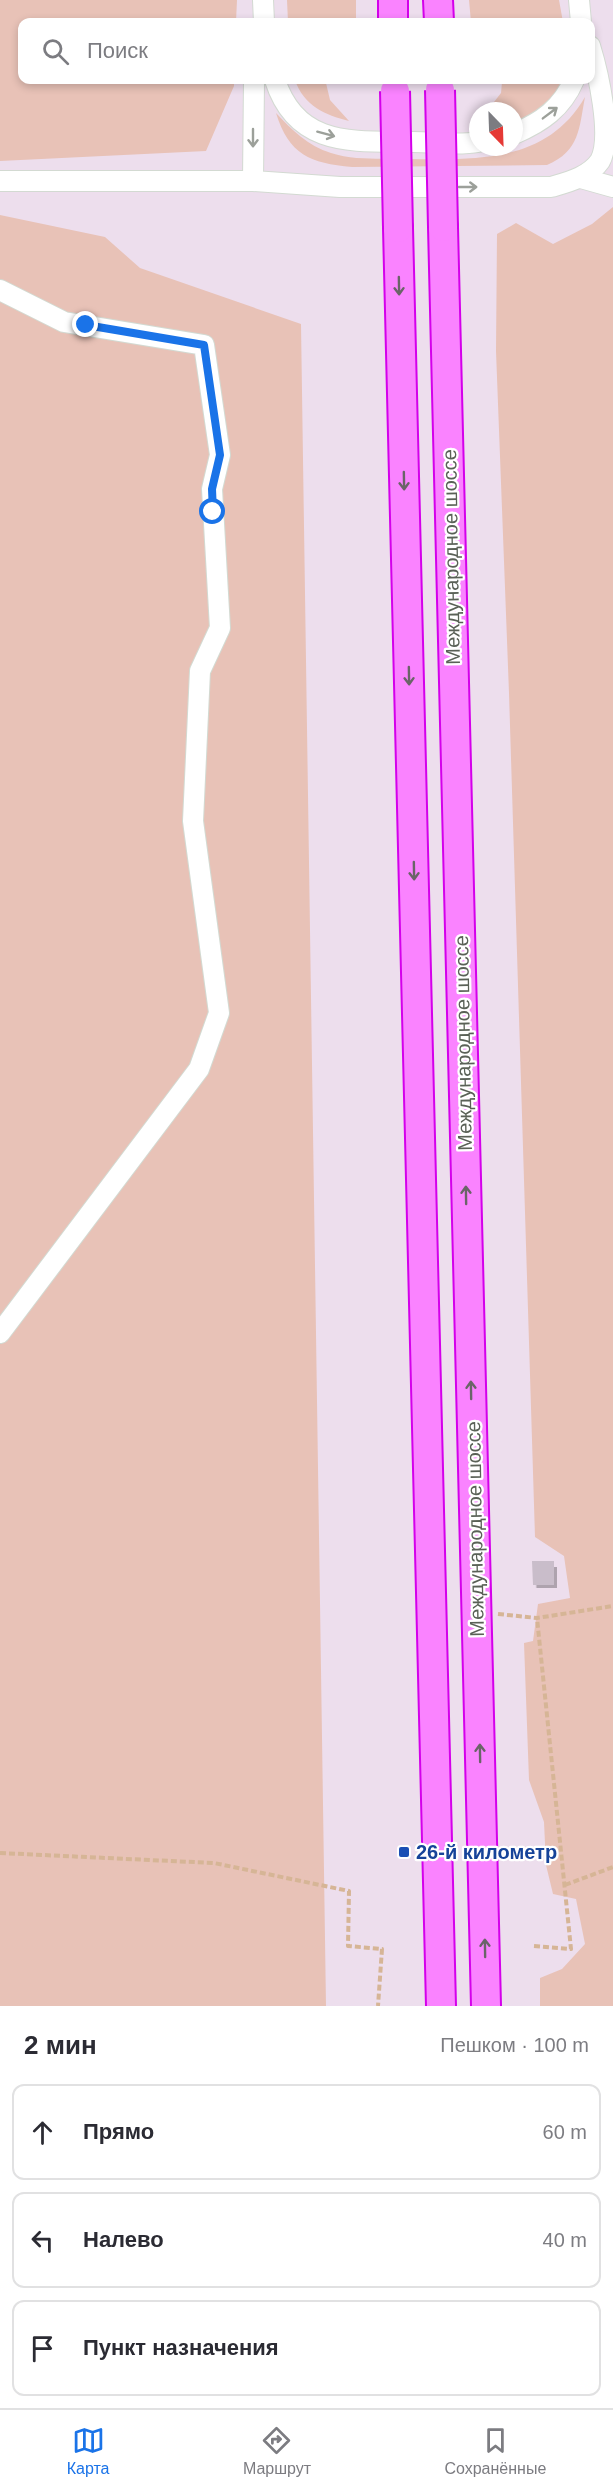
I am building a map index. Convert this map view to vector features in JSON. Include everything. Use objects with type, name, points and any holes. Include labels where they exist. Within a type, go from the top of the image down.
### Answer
[{"type":"highway","points":[[393,0],[393,18]]},
{"type":"highway","points":[[438,0],[438,18]]},
{"type":"highway","points":[[394,85],[441,2006]]},
{"type":"highway","name":"Международное шоссе","points":[[439,85],[486,2006]]},
{"type":"street","points":[[0,181],[253,181],[340,187],[551,187],[581,178],[600,161],[606,136],[595,62]]},
{"type":"street","points":[[253,181],[254,84]]},
{"type":"street","points":[[276,84],[281,98],[295,118],[316,132],[351,141],[469,142]]},
{"type":"street","points":[[523,130],[559,107],[572,84]]},
{"type":"street","points":[[581,178],[613,187]]},
{"type":"street","points":[[0,290],[64,322],[204,345],[220,455],[212,489],[220,628],[200,671],[193,820],[219,1013],[199,1069],[0,1333]]},
{"type":"path","points":[[477,1611],[537,1618],[613,1606]]},
{"type":"path","points":[[534,1946],[571,1949],[537,1618]]},
{"type":"path","points":[[0,1853],[214,1863],[349,1891],[348,1946],[382,1949],[378,2006]]},
{"type":"path","points":[[565,1885],[613,1867]]},
{"type":"shaded area","points":[[0,0],[237,0],[236,18],[18,18],[18,84],[234,84],[234,86],[206,151],[0,161]]},
{"type":"shaded area","points":[[287,0],[356,0],[356,18],[288,18]]},
{"type":"shaded area","points":[[469,0],[559,0],[562,18],[471,18]]},
{"type":"shaded area","points":[[297,84],[326,84],[330,100],[349,121],[316,108]]},
{"type":"shaded area","points":[[502,84],[560,84],[555,95],[544,107],[523,118],[523,102],[494,102],[501,93]]},
{"type":"shaded area","points":[[585,97],[579,128],[572,146],[566,153],[547,165],[352,167],[324,163],[303,154],[287,139],[276,113],[294,131],[323,150],[340,156],[370,159],[523,156],[523,148],[551,135],[569,119]]},
{"type":"shaded area","points":[[613,207],[613,2006],[540,2006],[540,1978],[562,1969],[585,1944],[576,1899],[553,1894],[546,1865],[544,1822],[529,1780],[524,1643],[533,1641],[538,1604],[570,1598],[564,1556],[535,1537],[496,351],[497,234],[516,223],[553,244],[592,224]]},
{"type":"shaded area","points":[[0,215],[105,237],[140,268],[301,324],[326,2006],[0,2006]]},
{"type":"building","points":[[532,1561],[554,1561],[554,1585],[533,1585]]},
{"type":"place","name":"26-й километр","points":[[404,1852]]},
{"type":"route","points":[[86,325],[204,345],[220,455],[212,489],[213,512]]}]
